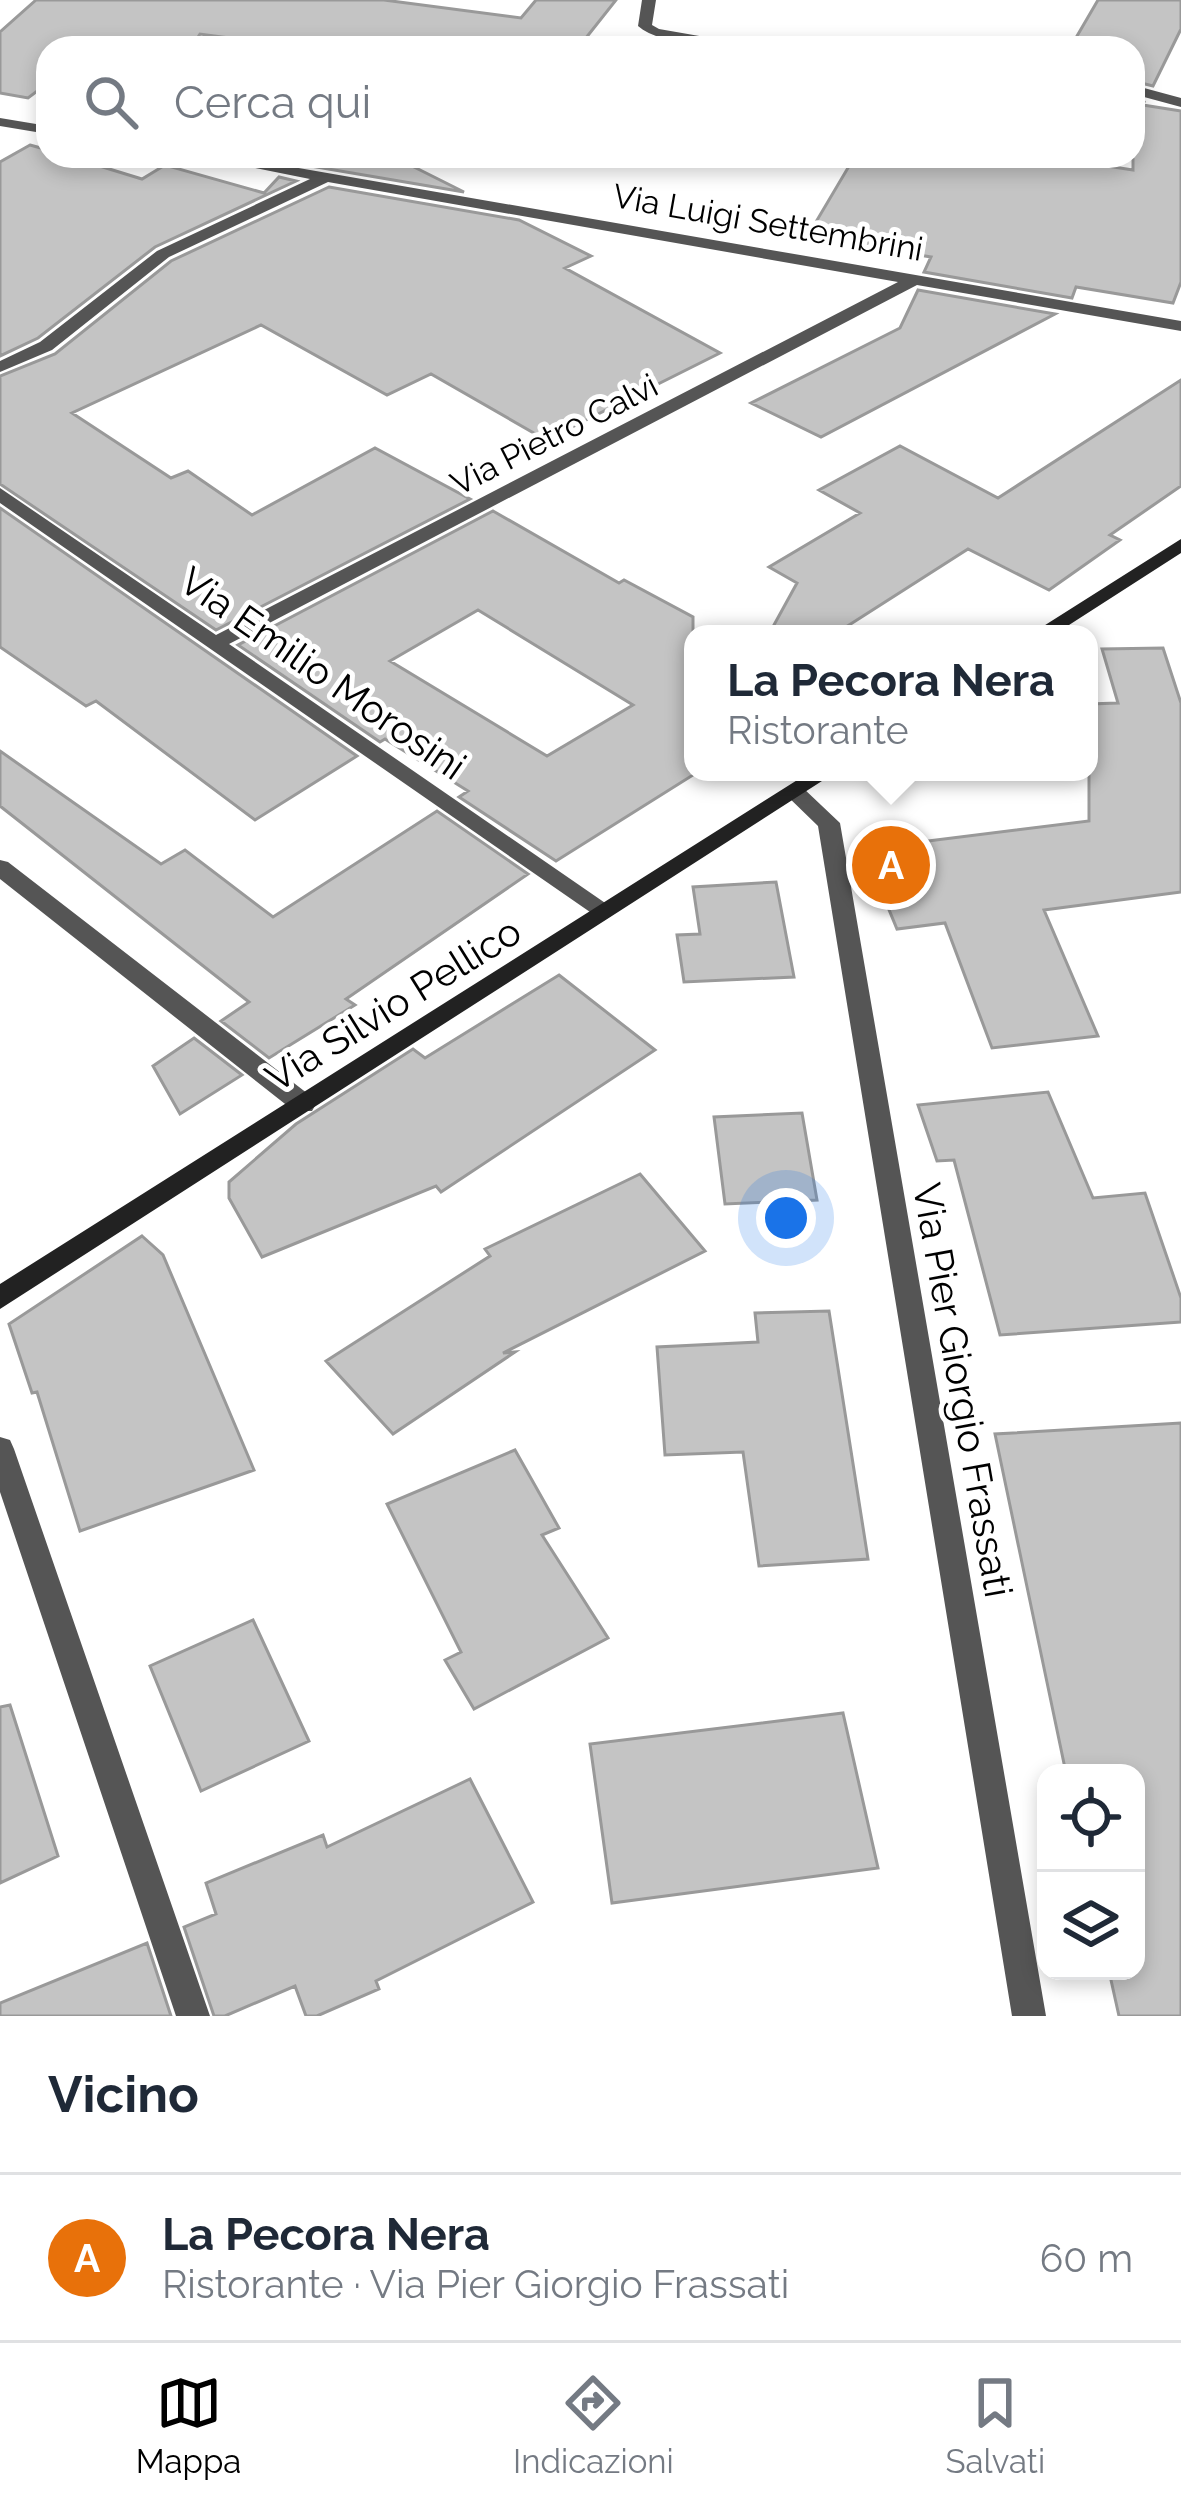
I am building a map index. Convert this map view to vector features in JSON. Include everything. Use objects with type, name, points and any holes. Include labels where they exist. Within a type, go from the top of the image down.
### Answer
[{"type":"street","points":[[650,0],[645,26],[655,33],[676,36]]},
{"type":"street","points":[[1145,92],[1181,103]]},
{"type":"street","points":[[0,122],[36,128]]},
{"type":"street","name":"Via Luigi Settembrini","points":[[277,168],[1181,326]]},
{"type":"street","points":[[0,368],[46,346],[164,254],[327,176]]},
{"type":"street","name":"Via Pietro Calvi","points":[[218,642],[919,278]]},
{"type":"street","name":"Via Emilio Morosini","points":[[0,494],[603,914]]},
{"type":"street","points":[[1055,625],[1181,545]]},
{"type":"street","name":"Via Silvio Pellico","points":[[0,1298],[811,781]]},
{"type":"street","name":"Via Pier Giorgio Frassati","points":[[794,792],[829,823],[1029,2016]]},
{"type":"street","points":[[0,867],[303,1104]]},
{"type":"street","points":[[0,1449],[193,2016]]},
{"type":"building","points":[[36,0],[384,0],[521,18],[536,0],[616,0],[588,36],[36,36],[36,92],[28,98],[0,93],[0,32]]},
{"type":"building","points":[[1098,0],[1181,0],[1181,29],[1153,86],[1145,84],[1145,36],[1077,36]]},
{"type":"building","points":[[1145,105],[1181,111],[1181,282],[1173,303],[1076,287],[1072,298],[924,272],[931,257],[807,237],[848,168],[1145,168]]},
{"type":"building","points":[[30,145],[36,147],[36,168],[106,168],[142,179],[160,168],[176,168],[264,193],[279,177],[296,181],[155,247],[38,338],[0,356],[0,162]]},
{"type":"building","points":[[322,168],[416,168],[464,192]]},
{"type":"building","points":[[329,187],[519,220],[591,256],[565,268],[720,353],[546,440],[431,374],[387,395],[261,325],[72,413],[171,478],[188,471],[252,515],[375,448],[470,499],[216,630],[0,484],[0,376],[55,354],[171,261]]},
{"type":"building","points":[[918,290],[1055,314],[821,437],[751,403],[900,328]]},
{"type":"building","points":[[1181,380],[1181,486],[1110,535],[1120,540],[1049,590],[968,549],[849,625],[774,625],[797,583],[769,567],[860,513],[819,490],[900,446],[998,498]]},
{"type":"building","points":[[0,508],[357,756],[255,820],[96,701],[86,706],[0,647]]},
{"type":"building","points":[[493,511],[619,583],[624,580],[693,617],[693,625],[684,625],[684,781],[556,861],[459,797],[468,791],[385,739],[380,742],[238,645]],"holes":[[[478,610],[633,705],[547,756],[390,661]]]},
{"type":"building","points":[[1163,648],[1181,703],[1181,892],[1044,910],[1098,1036],[992,1048],[945,923],[897,929],[864,849],[1089,821],[1089,781],[1098,781],[1098,704],[1118,703],[1102,649]]},
{"type":"building","points":[[0,751],[161,864],[185,850],[273,917],[437,811],[528,874],[346,999],[355,1005],[269,1058],[221,1021],[249,1002],[0,806]]},
{"type":"building","points":[[776,882],[794,977],[684,982],[677,935],[700,934],[693,887]]},
{"type":"building","points":[[559,975],[655,1050],[441,1192],[436,1186],[262,1257],[229,1198],[229,1182],[296,1124],[413,1049],[425,1058]]},
{"type":"building","points":[[194,1038],[242,1075],[180,1114],[153,1066]]},
{"type":"building","points":[[1048,1092],[1093,1198],[1145,1193],[1181,1298],[1181,1322],[1000,1335],[954,1160],[937,1161],[918,1105]]},
{"type":"building","points":[[802,1113],[817,1200],[725,1204],[714,1117]]},
{"type":"building","points":[[640,1174],[705,1251],[503,1353],[515,1352],[393,1434],[326,1361],[490,1256],[485,1249]]},
{"type":"building","points":[[142,1236],[163,1255],[254,1470],[80,1531],[37,1392],[32,1393],[9,1324]]},
{"type":"building","points":[[829,1311],[868,1559],[759,1566],[743,1452],[665,1455],[657,1347],[758,1342],[755,1313]]},
{"type":"building","points":[[1181,1423],[1181,2016],[1119,2016],[1111,1980],[1145,1980],[1145,1764],[1064,1764],[995,1434]]},
{"type":"building","points":[[515,1450],[559,1528],[542,1535],[608,1638],[474,1709],[445,1660],[461,1652],[387,1504]]},
{"type":"building","points":[[253,1620],[309,1741],[201,1791],[150,1666]]},
{"type":"building","points":[[10,1705],[58,1856],[0,1883],[0,1707]]},
{"type":"building","points":[[843,1713],[878,1868],[612,1903],[590,1744]]},
{"type":"building","points":[[470,1779],[533,1902],[376,1981],[379,1989],[317,2016],[306,2016],[295,1986],[225,2016],[214,2016],[184,1927],[216,1914],[206,1883],[323,1835],[327,1847]]},
{"type":"building","points":[[147,1943],[171,2016],[0,2016],[0,2003]]},
{"type":"place","name":"La Pecora Nera","points":[[891,865]]}]
